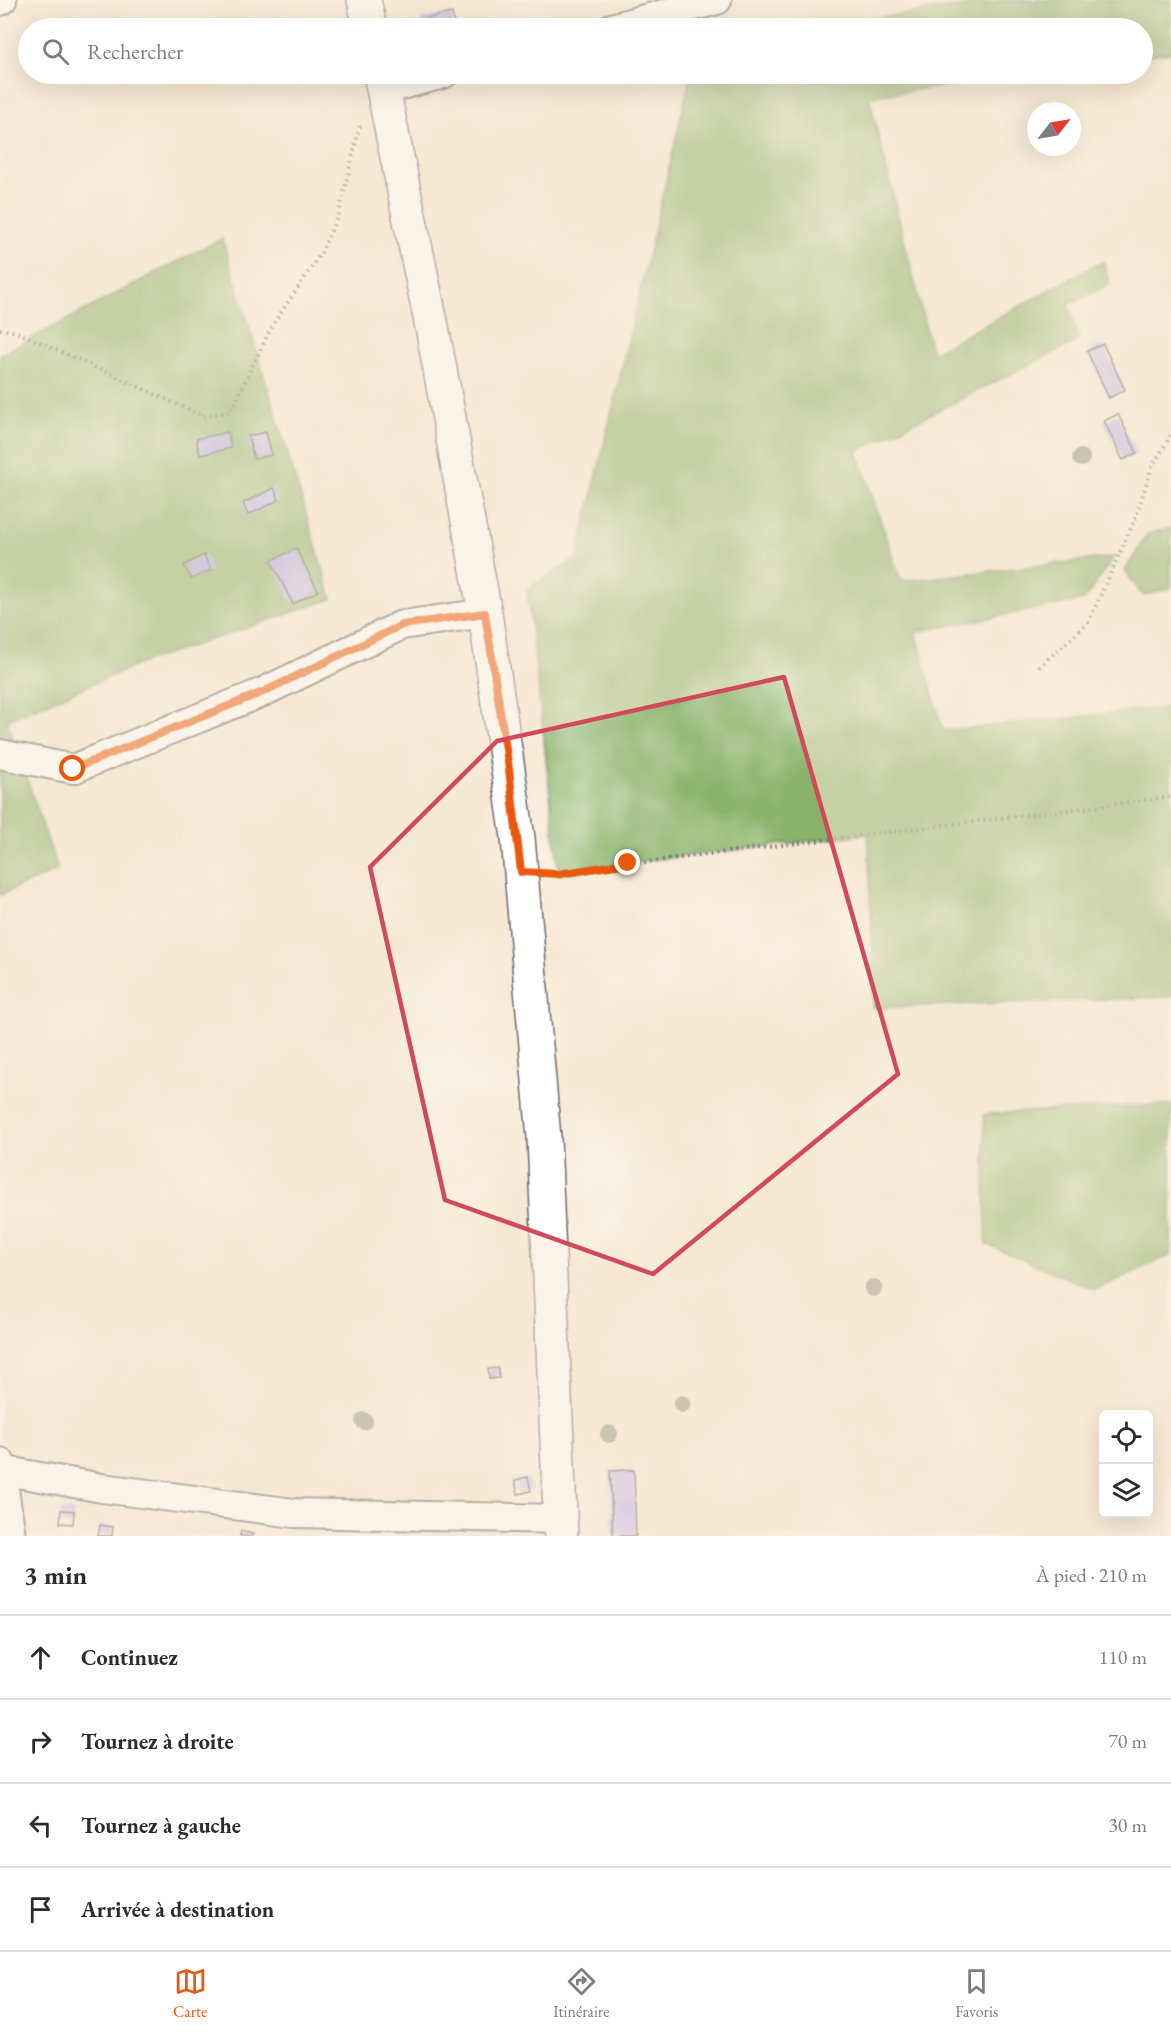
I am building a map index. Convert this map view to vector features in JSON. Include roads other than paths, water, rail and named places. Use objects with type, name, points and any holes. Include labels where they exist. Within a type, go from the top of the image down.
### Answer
[{"type":"street","points":[[364,0],[368,18]]},
{"type":"street","points":[[649,18],[717,0]]},
{"type":"street","points":[[11,1536],[1,1466],[112,1489],[294,1513],[560,1528],[544,1138],[521,872],[509,769],[485,613],[433,332],[382,84]]},
{"type":"street","points":[[0,754],[73,769],[263,692],[402,625],[485,613]]}]
